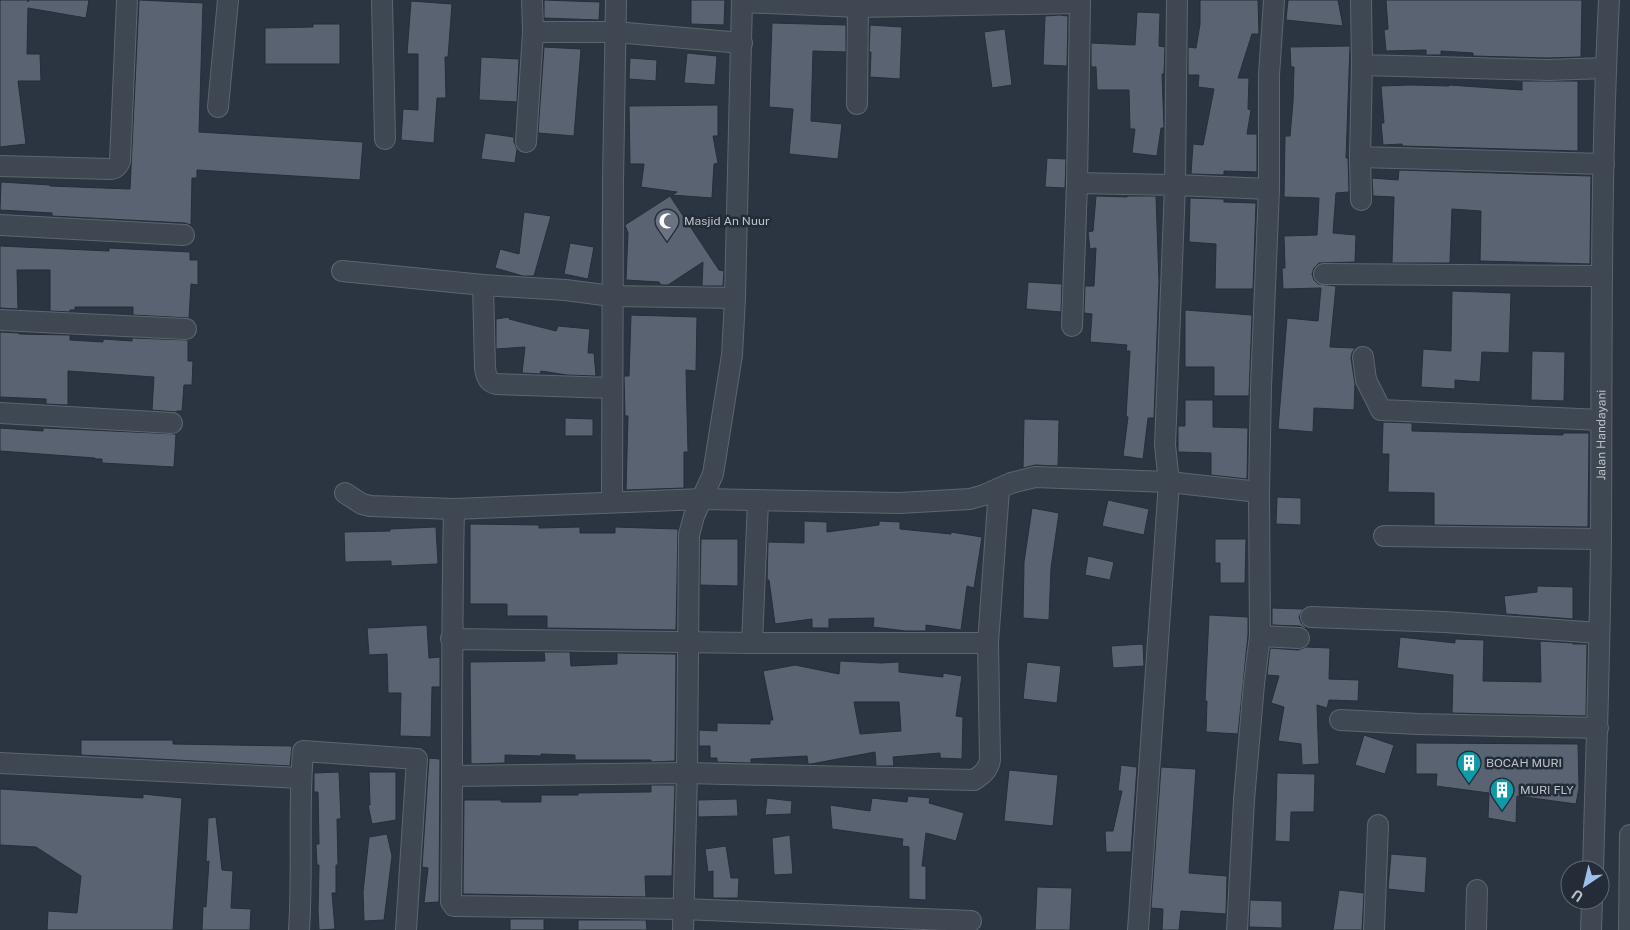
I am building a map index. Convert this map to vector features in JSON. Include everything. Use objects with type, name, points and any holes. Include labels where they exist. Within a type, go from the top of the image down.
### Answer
[{"type":"street","points":[[0,166],[114,169],[118,166],[120,161],[127,0]]},
{"type":"street","points":[[218,107],[228,0]]},
{"type":"street","points":[[382,0],[385,139]]},
{"type":"street","points":[[526,142],[533,32],[532,0]]},
{"type":"street","points":[[612,502],[612,296],[616,0]]},
{"type":"street","points":[[1138,930],[1169,482],[1165,445],[1175,185],[1177,0]]},
{"type":"street","points":[[1236,930],[1244,800],[1260,636],[1259,492],[1261,387],[1270,189],[1269,75],[1274,0]]},
{"type":"street","points":[[1361,0],[1361,200]]},
{"type":"street","name":"Jalan Handayani","points":[[1592,860],[1598,728],[1601,276],[1609,0]]},
{"type":"street","points":[[683,930],[687,773],[689,535],[694,516],[703,499],[715,467],[732,355],[742,1],[858,6],[1080,2],[1072,326]]},
{"type":"street","points":[[856,104],[858,6]]},
{"type":"street","points":[[533,32],[615,32],[742,43]]},
{"type":"street","points":[[1362,65],[1548,70],[1606,68]]},
{"type":"street","points":[[1360,157],[1604,164]]},
{"type":"street","points":[[1077,183],[1270,189]]},
{"type":"street","points":[[0,225],[184,235]]},
{"type":"street","points":[[342,271],[483,285],[565,290],[612,296],[735,298]]},
{"type":"street","points":[[1324,274],[1601,276]]},
{"type":"street","points":[[483,285],[485,368],[489,381],[497,384],[612,388]]},
{"type":"street","points":[[0,320],[186,329]]},
{"type":"street","points":[[1363,357],[1366,380],[1382,410],[1601,420]]},
{"type":"street","points":[[0,413],[172,423]]},
{"type":"street","points":[[345,493],[362,504],[370,506],[454,509],[703,499],[899,504],[970,499],[1011,483],[1034,477],[1169,482],[1259,492]]},
{"type":"street","points":[[453,776],[687,773],[974,780],[988,768],[990,760],[988,642],[998,489]]},
{"type":"street","points":[[752,643],[758,501]]},
{"type":"street","points":[[454,509],[451,902],[454,906],[683,909],[972,921]]},
{"type":"street","points":[[1384,536],[1600,540]]},
{"type":"street","points":[[1311,617],[1445,622],[1599,633]]},
{"type":"street","points":[[1260,636],[1299,638]]},
{"type":"street","points":[[452,639],[752,643],[988,642]]},
{"type":"street","points":[[1340,720],[1418,724],[1598,728]]},
{"type":"street","points":[[299,930],[303,751],[417,759],[406,930]]},
{"type":"street","points":[[0,763],[301,778]]},
{"type":"street","points":[[1374,930],[1378,825]]},
{"type":"street","points":[[1629,930],[1630,847]]},
{"type":"street","points":[[1476,930],[1477,890]]},
{"type":"street","points":[[1590,930],[1591,910]]},
{"type":"building","points":[[0,0],[89,0],[86,18],[28,8],[27,54],[40,54],[41,81],[18,81],[26,144],[0,147]]},
{"type":"building","points":[[139,0],[203,3],[199,132],[363,142],[360,180],[197,170],[197,178],[192,178],[191,225],[185,223],[52,216],[52,213],[0,210],[1,182],[130,189]]},
{"type":"building","points":[[544,0],[600,2],[599,20],[544,18]]},
{"type":"building","points":[[691,0],[725,0],[724,25],[691,24]]},
{"type":"building","points":[[1200,0],[1258,0],[1259,34],[1252,34],[1238,78],[1249,78],[1248,109],[1251,110],[1247,134],[1257,134],[1257,172],[1224,171],[1224,175],[1191,174],[1193,144],[1203,145],[1214,89],[1198,87],[1199,75],[1188,75],[1188,47],[1196,48],[1200,24]]},
{"type":"building","points":[[1288,0],[1338,0],[1343,26],[1286,20]]},
{"type":"building","points":[[1386,0],[1582,0],[1581,57],[1473,56],[1473,53],[1441,51],[1441,55],[1426,55],[1426,50],[1386,51],[1384,30],[1388,29]]},
{"type":"building","points":[[411,1],[452,4],[448,57],[445,57],[446,98],[437,98],[434,143],[401,140],[403,109],[418,110],[418,54],[407,54]]},
{"type":"building","points":[[1137,12],[1160,13],[1159,46],[1165,47],[1164,74],[1162,74],[1164,128],[1161,128],[1157,156],[1132,153],[1135,129],[1130,129],[1129,90],[1097,90],[1096,67],[1091,67],[1091,43],[1135,45]]},
{"type":"building","points":[[1045,16],[1068,16],[1067,66],[1043,65]]},
{"type":"building","points":[[772,23],[846,25],[846,52],[813,51],[811,121],[842,124],[838,159],[789,154],[793,109],[769,107]]},
{"type":"building","points":[[313,24],[340,24],[340,64],[265,64],[265,28],[313,27]]},
{"type":"building","points":[[870,25],[902,27],[900,79],[870,77]]},
{"type":"building","points":[[1005,29],[1012,85],[992,88],[984,32]]},
{"type":"building","points":[[1350,46],[1346,158],[1348,158],[1349,192],[1336,193],[1333,233],[1356,235],[1355,262],[1319,263],[1314,268],[1312,274],[1318,284],[1336,286],[1330,347],[1355,348],[1351,358],[1355,384],[1354,410],[1314,408],[1313,432],[1278,429],[1287,318],[1318,321],[1321,288],[1283,289],[1282,268],[1285,268],[1284,236],[1317,235],[1319,198],[1284,197],[1285,136],[1290,136],[1293,102],[1294,67],[1291,67],[1290,47]]},
{"type":"building","points":[[544,47],[581,49],[574,136],[538,133]]},
{"type":"building","points":[[687,53],[717,56],[715,85],[684,83]]},
{"type":"building","points":[[481,57],[519,59],[517,102],[479,100]]},
{"type":"building","points":[[630,58],[657,60],[656,81],[629,79]]},
{"type":"building","points":[[1522,81],[1578,81],[1578,151],[1402,146],[1402,144],[1383,145],[1381,123],[1384,123],[1381,86],[1449,85],[1522,90]]},
{"type":"building","points":[[718,105],[718,136],[713,136],[718,163],[714,164],[712,198],[672,195],[677,192],[641,187],[644,164],[630,164],[629,106]]},
{"type":"building","points":[[485,133],[514,137],[517,149],[515,163],[481,159]]},
{"type":"building","points":[[1047,158],[1066,159],[1065,188],[1045,187]]},
{"type":"building","points":[[1399,170],[1591,176],[1590,264],[1480,261],[1481,211],[1452,209],[1450,263],[1392,263],[1394,197],[1373,196],[1372,178],[1398,180]]},
{"type":"building","name":"Masjid An Nuur","points":[[670,196],[719,270],[724,271],[723,286],[702,286],[703,262],[668,285],[661,285],[659,282],[626,280],[628,233],[625,225]]},
{"type":"building","points":[[1096,196],[1156,196],[1159,282],[1154,418],[1148,418],[1143,459],[1123,456],[1128,417],[1126,416],[1130,351],[1126,351],[1127,345],[1090,342],[1092,314],[1084,313],[1085,286],[1094,286],[1096,248],[1090,249],[1088,232],[1093,231]]},
{"type":"building","points":[[1190,198],[1224,199],[1224,202],[1256,203],[1253,289],[1215,289],[1216,244],[1189,242]]},
{"type":"building","points":[[524,212],[551,216],[534,276],[523,276],[495,268],[500,249],[519,254]]},
{"type":"building","points":[[570,243],[594,247],[588,279],[564,274]]},
{"type":"building","points":[[0,246],[109,251],[109,248],[190,252],[190,260],[198,260],[198,285],[191,284],[189,318],[133,315],[133,307],[75,307],[75,310],[70,310],[70,312],[50,311],[50,270],[17,270],[18,309],[0,308]]},
{"type":"building","points":[[1028,282],[1062,284],[1061,312],[1026,309]]},
{"type":"building","points":[[1452,291],[1511,293],[1509,353],[1482,352],[1480,382],[1455,380],[1455,389],[1421,387],[1423,349],[1451,351]]},
{"type":"building","points":[[1185,310],[1252,315],[1249,396],[1214,396],[1214,367],[1185,367]]},
{"type":"building","points":[[631,315],[697,317],[696,371],[686,370],[688,452],[684,452],[684,488],[626,490],[628,416],[625,416],[624,376],[629,376]]},
{"type":"building","points":[[509,317],[509,319],[556,331],[558,326],[590,329],[588,353],[594,353],[596,376],[567,375],[541,371],[540,374],[522,373],[525,347],[496,349],[496,319]]},
{"type":"building","points":[[0,332],[70,335],[70,340],[103,342],[103,339],[132,341],[132,338],[188,340],[188,361],[193,361],[192,385],[184,385],[182,411],[177,412],[152,410],[154,377],[68,371],[68,405],[46,404],[46,399],[0,397]]},
{"type":"building","points":[[1532,351],[1565,352],[1564,401],[1531,400]]},
{"type":"building","points":[[1185,400],[1213,400],[1213,427],[1248,428],[1247,479],[1211,475],[1211,453],[1178,452],[1178,426],[1185,426]]},
{"type":"building","points":[[565,418],[593,419],[593,436],[565,436]]},
{"type":"building","points":[[1024,419],[1059,420],[1058,466],[1035,465],[1023,468]]},
{"type":"building","points":[[1383,422],[1412,423],[1412,431],[1563,435],[1563,433],[1589,433],[1588,527],[1434,525],[1434,493],[1388,492],[1389,454],[1382,454]]},
{"type":"building","points":[[0,428],[43,431],[43,428],[46,428],[176,434],[174,467],[102,463],[102,459],[95,458],[0,451]]},
{"type":"building","points":[[1277,497],[1301,498],[1301,525],[1276,524]]},
{"type":"building","points":[[1108,500],[1149,509],[1144,535],[1102,526]]},
{"type":"building","points":[[1032,508],[1059,513],[1051,568],[1049,620],[1023,618],[1024,562]]},
{"type":"building","points":[[804,521],[827,522],[827,532],[879,525],[879,521],[900,522],[900,529],[951,534],[951,532],[982,537],[974,588],[967,586],[961,630],[926,625],[926,631],[906,631],[873,627],[874,618],[829,619],[829,628],[812,628],[812,619],[775,624],[769,580],[767,580],[768,542],[804,543]]},
{"type":"building","points":[[470,524],[539,525],[539,528],[580,527],[580,533],[615,533],[615,527],[678,529],[676,630],[547,628],[547,616],[507,616],[507,604],[470,604]]},
{"type":"building","points":[[436,527],[438,564],[391,566],[391,561],[345,562],[344,532]]},
{"type":"building","points":[[701,539],[738,539],[738,586],[700,585]]},
{"type":"building","points":[[1215,539],[1246,539],[1245,583],[1220,583],[1220,563],[1215,563]]},
{"type":"building","points":[[1088,556],[1114,562],[1110,580],[1085,575]]},
{"type":"building","points":[[1537,586],[1573,587],[1573,619],[1506,614],[1504,596],[1537,592]]},
{"type":"building","points":[[1272,608],[1303,609],[1299,617],[1306,629],[1300,626],[1272,625]]},
{"type":"building","points":[[1209,615],[1248,617],[1248,635],[1238,734],[1206,732],[1207,701],[1205,701]]},
{"type":"building","points":[[427,625],[429,658],[440,657],[440,687],[432,687],[431,737],[400,736],[401,693],[388,693],[387,654],[369,655],[367,628]]},
{"type":"building","points":[[1400,637],[1455,643],[1455,639],[1484,640],[1483,681],[1541,682],[1540,641],[1587,644],[1586,716],[1452,713],[1453,675],[1397,668]]},
{"type":"building","points":[[1143,644],[1144,666],[1113,668],[1111,646]]},
{"type":"building","points":[[1306,647],[1330,648],[1329,679],[1359,680],[1358,701],[1329,700],[1327,708],[1317,705],[1319,764],[1302,765],[1301,744],[1278,741],[1284,707],[1271,703],[1279,676],[1267,675],[1270,648],[1298,650]]},
{"type":"building","points":[[544,652],[570,652],[571,666],[617,664],[617,653],[676,654],[675,761],[575,760],[575,755],[541,754],[541,756],[505,755],[505,763],[471,764],[470,662],[545,661]]},
{"type":"building","points":[[840,661],[899,662],[899,672],[943,677],[943,673],[962,676],[956,716],[963,717],[962,759],[940,758],[940,753],[893,757],[894,766],[876,766],[875,752],[811,764],[808,764],[807,756],[751,759],[751,763],[717,762],[717,758],[710,758],[710,746],[699,746],[699,730],[717,731],[717,723],[770,724],[770,720],[773,720],[763,671],[795,665],[839,674]],"holes":[[[854,702],[899,702],[901,731],[860,734]]]},
{"type":"building","points":[[1027,662],[1061,666],[1057,703],[1023,699]]},
{"type":"building","points":[[1364,735],[1394,745],[1385,774],[1355,765]]},
{"type":"building","points":[[81,740],[173,740],[173,744],[292,746],[290,766],[81,755]]},
{"type":"building","points":[[1416,743],[1578,744],[1579,788],[1576,804],[1517,796],[1516,823],[1488,818],[1489,793],[1436,786],[1437,774],[1416,774]]},
{"type":"building","points":[[429,758],[440,759],[439,902],[424,903],[428,868],[422,867]]},
{"type":"building","points":[[1121,765],[1137,767],[1131,852],[1106,852],[1105,831],[1113,831],[1122,791],[1118,791]]},
{"type":"building","points":[[1161,767],[1196,769],[1189,873],[1227,876],[1226,914],[1181,911],[1179,930],[1162,930],[1163,909],[1151,908]]},
{"type":"building","points":[[1009,770],[1058,775],[1053,826],[1004,821]]},
{"type":"building","points":[[339,772],[341,819],[337,819],[338,865],[336,865],[336,893],[332,893],[335,929],[319,930],[319,865],[317,865],[316,844],[319,844],[318,792],[314,792],[314,773]]},
{"type":"building","points":[[369,772],[396,772],[396,820],[372,824],[368,805],[370,805]]},
{"type":"building","points":[[1277,773],[1315,774],[1314,812],[1291,812],[1290,842],[1275,841]]},
{"type":"building","points":[[651,785],[675,785],[672,876],[645,876],[646,897],[463,894],[464,800],[541,802],[541,795],[651,792]]},
{"type":"building","points":[[0,789],[143,798],[143,794],[182,798],[173,930],[47,930],[48,911],[77,913],[81,876],[36,847],[0,845]]},
{"type":"building","points":[[908,796],[930,798],[929,803],[964,813],[956,841],[926,833],[922,866],[926,866],[926,900],[909,899],[909,847],[902,846],[903,839],[832,829],[830,805],[870,811],[872,798],[907,802]]},
{"type":"building","points":[[767,798],[792,801],[791,814],[765,815]]},
{"type":"building","points":[[737,799],[738,816],[698,817],[698,800]]},
{"type":"building","points":[[216,817],[222,870],[233,871],[231,908],[251,909],[250,930],[202,930],[203,906],[206,907],[209,861],[206,862],[208,818]]},
{"type":"building","points":[[387,834],[392,856],[384,920],[364,921],[363,892],[369,837]]},
{"type":"building","points":[[790,835],[793,874],[774,875],[772,838]]},
{"type":"building","points":[[726,846],[731,878],[739,878],[738,898],[713,898],[713,871],[708,872],[705,849]]},
{"type":"building","points":[[1391,854],[1427,857],[1425,893],[1388,889]]},
{"type":"building","points":[[1037,887],[1072,888],[1070,930],[1035,930]]},
{"type":"building","points":[[1339,890],[1364,893],[1362,930],[1333,930]]},
{"type":"building","points":[[1250,900],[1282,901],[1282,928],[1249,927]]},
{"type":"building","points":[[510,919],[544,919],[544,930],[510,930]]},
{"type":"building","points":[[578,920],[646,920],[647,930],[578,930]]},
{"type":"place","name":"Masjid An Nuur","points":[[667,242]]},
{"type":"place","name":"BOCAH MURI","points":[[1469,784]]},
{"type":"place","name":"MURI FLY","points":[[1502,811]]}]
